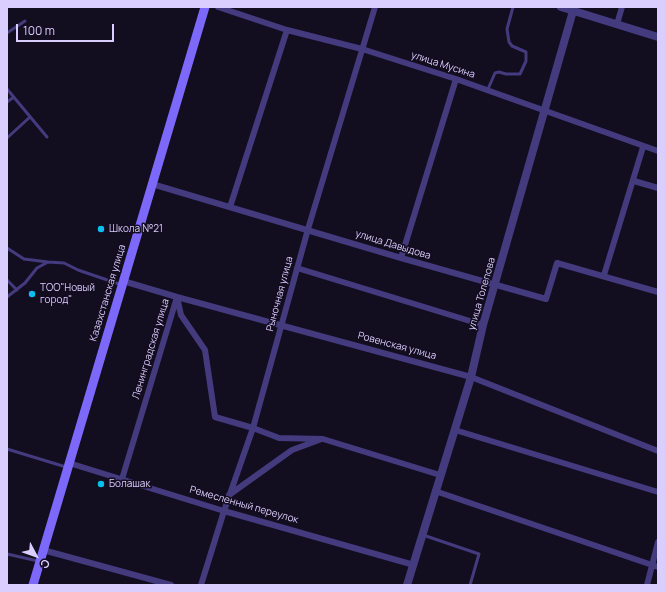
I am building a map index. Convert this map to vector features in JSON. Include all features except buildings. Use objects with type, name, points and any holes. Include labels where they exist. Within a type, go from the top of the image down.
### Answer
[{"type":"main road","name":"Казахстанская улица","points":[[33,585],[205,7]]},
{"type":"street","name":"улица Мусина","points":[[218,7],[287,30],[362,50],[456,79],[544,110],[643,148],[658,151]]},
{"type":"street","name":"Рыночная улица","points":[[202,585],[229,495],[253,428],[308,229],[375,7]]},
{"type":"street","points":[[560,7],[574,9],[658,37]]},
{"type":"street","points":[[617,24],[622,7]]},
{"type":"street","name":"улица Толепова","points":[[407,585],[471,377],[483,325],[574,9]]},
{"type":"street","points":[[230,207],[287,30]]},
{"type":"street","points":[[401,258],[456,79]]},
{"type":"street","points":[[604,275],[643,148]]},
{"type":"street","points":[[634,181],[658,188]]},
{"type":"street","name":"улица Давыдова","points":[[152,184],[308,229],[401,258],[546,299],[558,262],[658,292]]},
{"type":"street","points":[[297,268],[483,325]]},
{"type":"street","name":"Ровенская улица","points":[[123,283],[471,377],[658,451]]},
{"type":"street","name":"Ленинградская улица","points":[[177,297],[181,315],[205,350],[215,417],[253,428],[279,438],[322,439],[440,475]]},
{"type":"street","name":"Ленинградская улица","points":[[122,479],[177,297]]},
{"type":"street","points":[[454,430],[658,492]]},
{"type":"street","points":[[229,495],[292,450],[322,439]]},
{"type":"street","name":"Ремесленный переулок","points":[[68,465],[122,479],[224,511],[414,565]]},
{"type":"street","points":[[435,491],[655,566]]},
{"type":"street","points":[[647,585],[655,566],[658,542]]},
{"type":"street","points":[[43,550],[171,585]]},
{"type":"lane","points":[[487,90],[495,73],[520,74],[526,61],[526,52],[512,46],[509,42],[507,29],[513,7]]},
{"type":"lane","points":[[7,33],[25,21]]},
{"type":"lane","points":[[7,88],[47,137]]},
{"type":"lane","points":[[7,102],[14,97]]},
{"type":"lane","points":[[7,138],[30,117]]},
{"type":"lane","points":[[7,248],[24,259],[64,263],[78,270],[123,283]]},
{"type":"lane","points":[[7,297],[16,290],[37,268],[48,262]]},
{"type":"lane","points":[[7,280],[16,290]]},
{"type":"lane","points":[[7,449],[68,465]]},
{"type":"lane","points":[[422,535],[479,554],[470,585]]},
{"type":"lane","points":[[7,554],[40,561]]},
{"type":"place","name":"Школа №21","points":[[101,229]]},
{"type":"place","name":"ТОО\"Новый город\"","points":[[32,294]]},
{"type":"place","name":"Болашак","points":[[101,484]]}]
